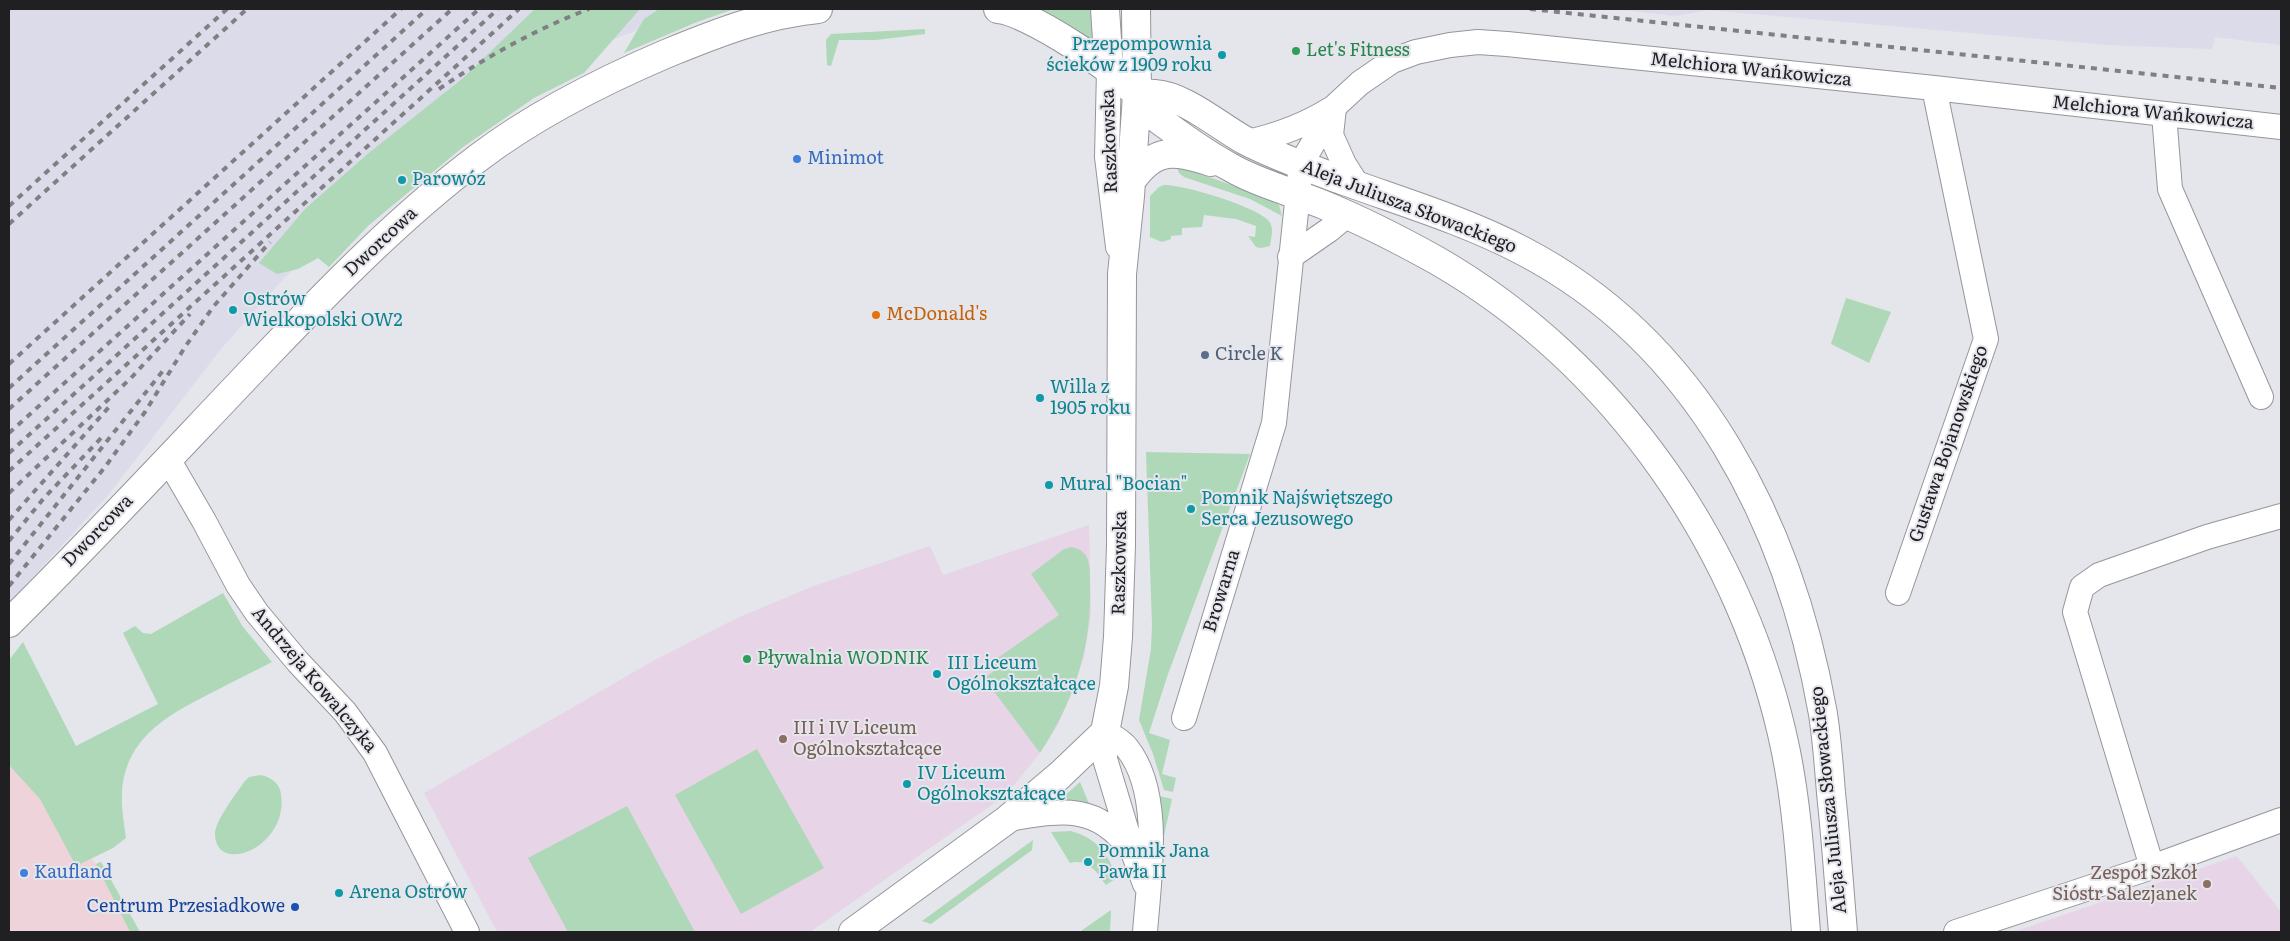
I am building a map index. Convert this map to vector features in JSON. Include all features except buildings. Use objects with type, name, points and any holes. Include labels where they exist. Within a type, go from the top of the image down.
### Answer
[{"type":"main road","name":"Dworcowa","points":[[9,623],[320,300],[396,225],[492,148],[524,126],[572,98],[650,61],[746,23],[792,12],[818,9]]},
{"type":"main road","points":[[998,9],[1004,9],[1021,16],[1060,38],[1109,70]]},
{"type":"main road","name":"Raszkowska","points":[[1105,9],[1109,70]]},
{"type":"main road","name":"Raszkowska","points":[[1105,732],[1114,686],[1119,613],[1122,274],[1132,180],[1137,95],[1136,9]]},
{"type":"main road","name":"Aleja Juliusza Słowackiego","points":[[1138,54],[1180,101]]},
{"type":"main road","name":"Aleja Juliusza Słowackiego","points":[[1109,70],[1137,95],[1142,105],[1150,113],[1231,168],[1347,215],[1396,238],[1466,279],[1518,317],[1561,352],[1612,404],[1644,444],[1686,505],[1713,550],[1736,598],[1756,648],[1774,701],[1786,752],[1795,807],[1806,932]]},
{"type":"main road","name":"Aleja Juliusza Słowackiego","points":[[1137,95],[1157,94],[1180,101],[1248,142],[1358,186],[1480,230],[1524,251],[1571,280],[1631,328],[1695,398],[1718,429],[1742,471],[1774,537],[1807,636],[1823,717],[1844,932]]},
{"type":"main road","points":[[1132,180],[1148,160],[1168,153],[1184,154],[1231,168]]},
{"type":"main road","points":[[853,932],[1008,819],[1060,775],[1105,732]]},
{"type":"street","name":"Melchiora Wańkowicza","points":[[1296,194],[1301,164],[1334,107],[1360,83],[1392,61],[1433,48],[1478,42],[1934,88],[2281,127]]},
{"type":"street","name":"Raszkowska","points":[[1109,70],[1107,156],[1122,274]]},
{"type":"street","name":"Gustawa Bojanowskiego","points":[[1898,593],[1986,339],[1934,88]]},
{"type":"street","points":[[1248,142],[1274,136],[1308,124],[1334,107]]},
{"type":"street","points":[[1334,107],[1331,135],[1341,158],[1358,186]]},
{"type":"street","points":[[2164,114],[2170,188],[2261,397]]},
{"type":"street","name":"Browarna","points":[[1184,718],[1274,423],[1296,194]]},
{"type":"street","points":[[1290,257],[1347,215]]},
{"type":"street","name":"Andrzeja Kowalczyka","points":[[168,459],[204,521],[238,586],[257,613],[298,662],[345,712],[375,753],[468,932]]},
{"type":"street","points":[[2152,867],[2075,612],[2082,587],[2100,576],[2207,537],[2281,516]]},
{"type":"street","name":"Raszkowska","points":[[1105,732],[1105,759],[1134,855],[1148,891]]},
{"type":"street","name":"Raszkowska","points":[[1105,732],[1126,747],[1140,769],[1144,784],[1150,821],[1145,932]]},
{"type":"street","points":[[1008,819],[1062,812],[1094,816],[1115,831],[1134,855]]},
{"type":"street","points":[[1956,932],[2152,867],[2281,820]]},
{"type":"shaded area","points":[[9,9],[694,9],[492,85],[391,168],[277,286],[221,349],[109,494],[9,603]]},
{"type":"shaded area","points":[[1614,9],[2281,9],[2281,45],[2215,37],[2212,49],[2108,45],[1708,10],[1675,16]]},
{"type":"shaded area","name":"III i IV Liceum Ogólnokształcące","points":[[1089,525],[1091,616],[1084,657],[1058,725],[1040,753],[1006,795],[810,932],[497,932],[424,793],[653,661],[735,619],[811,587],[930,546],[943,575]]},
{"type":"shaded area","points":[[9,755],[96,864],[101,862],[140,932],[9,932]]},
{"type":"shaded area","name":"Zespół Szkół Sióstr Salezjanek","points":[[2237,856],[2281,912],[2281,932],[2013,932]]},
{"type":"green space","points":[[535,9],[640,9],[584,73],[534,98],[463,147],[369,225],[329,267],[318,258],[298,269],[277,274],[259,263],[306,208],[370,152],[462,79]]},
{"type":"green space","points":[[659,9],[734,9],[697,22],[624,53],[644,19]]},
{"type":"green space","points":[[1040,9],[1091,9],[1093,41],[1090,44],[1032,12]]},
{"type":"green space","points":[[925,29],[925,34],[876,40],[839,40],[831,66],[827,65],[826,40],[831,34]]},
{"type":"green space","points":[[1176,165],[1270,199],[1279,205],[1282,216],[1250,199],[1184,177],[1179,173]]},
{"type":"green space","points":[[1164,185],[1187,188],[1219,197],[1260,214],[1268,220],[1271,226],[1270,246],[1256,247],[1248,236],[1255,237],[1256,226],[1236,219],[1204,215],[1202,227],[1182,228],[1182,235],[1171,236],[1171,239],[1162,242],[1150,237],[1150,196],[1159,187]]},
{"type":"green space","points":[[1846,298],[1891,312],[1869,363],[1831,344]]},
{"type":"green space","points":[[1146,452],[1250,454],[1168,674],[1149,733],[1170,740],[1162,774],[1176,778],[1173,792],[1164,790],[1153,754],[1139,720],[1151,649],[1152,625]]},
{"type":"green space","points":[[1071,547],[1078,549],[1086,555],[1088,560],[1090,606],[1088,629],[1079,672],[1072,692],[1063,713],[1040,753],[984,678],[997,669],[992,662],[1059,615],[1031,574],[1064,549]]},
{"type":"green space","points":[[223,593],[243,627],[272,662],[180,710],[152,730],[132,756],[125,773],[122,798],[126,838],[113,848],[76,866],[40,799],[9,765],[9,660],[23,642],[76,746],[158,704],[123,633],[135,626],[143,633],[151,634]]},
{"type":"green space","points":[[757,749],[824,868],[741,914],[675,795]]},
{"type":"green space","points":[[261,775],[268,777],[279,787],[281,813],[274,829],[264,841],[252,850],[239,854],[227,853],[219,847],[215,835],[218,823],[244,782],[249,777]]},
{"type":"green space","points":[[1080,782],[1090,806],[1060,800]]},
{"type":"green space","points":[[1159,796],[1172,799],[1162,845]]},
{"type":"green space","points":[[627,806],[695,932],[568,932],[528,858]]},
{"type":"green space","points":[[1071,831],[1094,842],[1106,854],[1115,879],[1106,885],[1087,864],[1082,862],[1070,863],[1051,832]]},
{"type":"green space","points":[[1033,840],[1032,850],[931,924],[922,921]]},
{"type":"green space","points":[[101,862],[140,932],[130,932],[96,864]]},
{"type":"green space","points":[[1111,910],[1110,932],[1080,932],[1081,931]]},
{"type":"railway","points":[[9,206],[227,9]]},
{"type":"railway","points":[[9,224],[247,9]]},
{"type":"railway","points":[[9,364],[401,9]]},
{"type":"railway","points":[[9,388],[427,9]]},
{"type":"railway","points":[[9,409],[452,9]]},
{"type":"railway","points":[[9,433],[479,9]]},
{"type":"railway","points":[[9,453],[498,9]]},
{"type":"railway","points":[[9,471],[519,9]]},
{"type":"railway","points":[[439,89],[512,44],[550,25],[589,9]]},
{"type":"railway","points":[[1530,9],[2281,88]]},
{"type":"railway","points":[[9,586],[105,467],[145,412],[185,347],[213,307],[270,242]]},
{"type":"railway","points":[[9,493],[131,378],[190,314]]},
{"type":"railway","points":[[9,564],[166,367]]},
{"type":"railway","points":[[9,520],[109,407]]},
{"type":"railway","points":[[9,541],[44,498],[104,435]]},
{"type":"place","name":"Let's Fitness","points":[[1296,51]]},
{"type":"place","name":"Przepompownia ścieków z 1909 roku","points":[[1222,55]]},
{"type":"place","name":"Minimot","points":[[797,159]]},
{"type":"place","name":"Parowóz","points":[[402,180]]},
{"type":"place","name":"Ostrów Wielkopolski OW2","points":[[233,310]]},
{"type":"place","name":"McDonald's","points":[[876,315]]},
{"type":"place","name":"Circle K","points":[[1205,355]]},
{"type":"place","name":"Willa z 1905 roku","points":[[1040,398]]},
{"type":"place","name":"Mural \"Bocian\"","points":[[1049,485]]},
{"type":"place","name":"Pomnik Najświętszego Serca Jezusowego","points":[[1191,509]]},
{"type":"place","name":"Pływalnia WODNIK","points":[[747,659]]},
{"type":"place","name":"III Liceum Ogólnokształcące","points":[[937,674]]},
{"type":"place","name":"III i IV Liceum Ogólnokształcące","points":[[783,739]]},
{"type":"place","name":"IV Liceum Ogólnokształcące","points":[[907,784]]},
{"type":"place","name":"Pomnik Jana Pawła II","points":[[1088,862]]},
{"type":"place","name":"Kaufland","points":[[24,873]]},
{"type":"place","name":"Zespół Szkół Sióstr Salezjanek","points":[[2207,884]]},
{"type":"place","name":"Arena Ostrów","points":[[339,893]]},
{"type":"place","name":"Centrum Przesiadkowe","points":[[295,907]]}]
